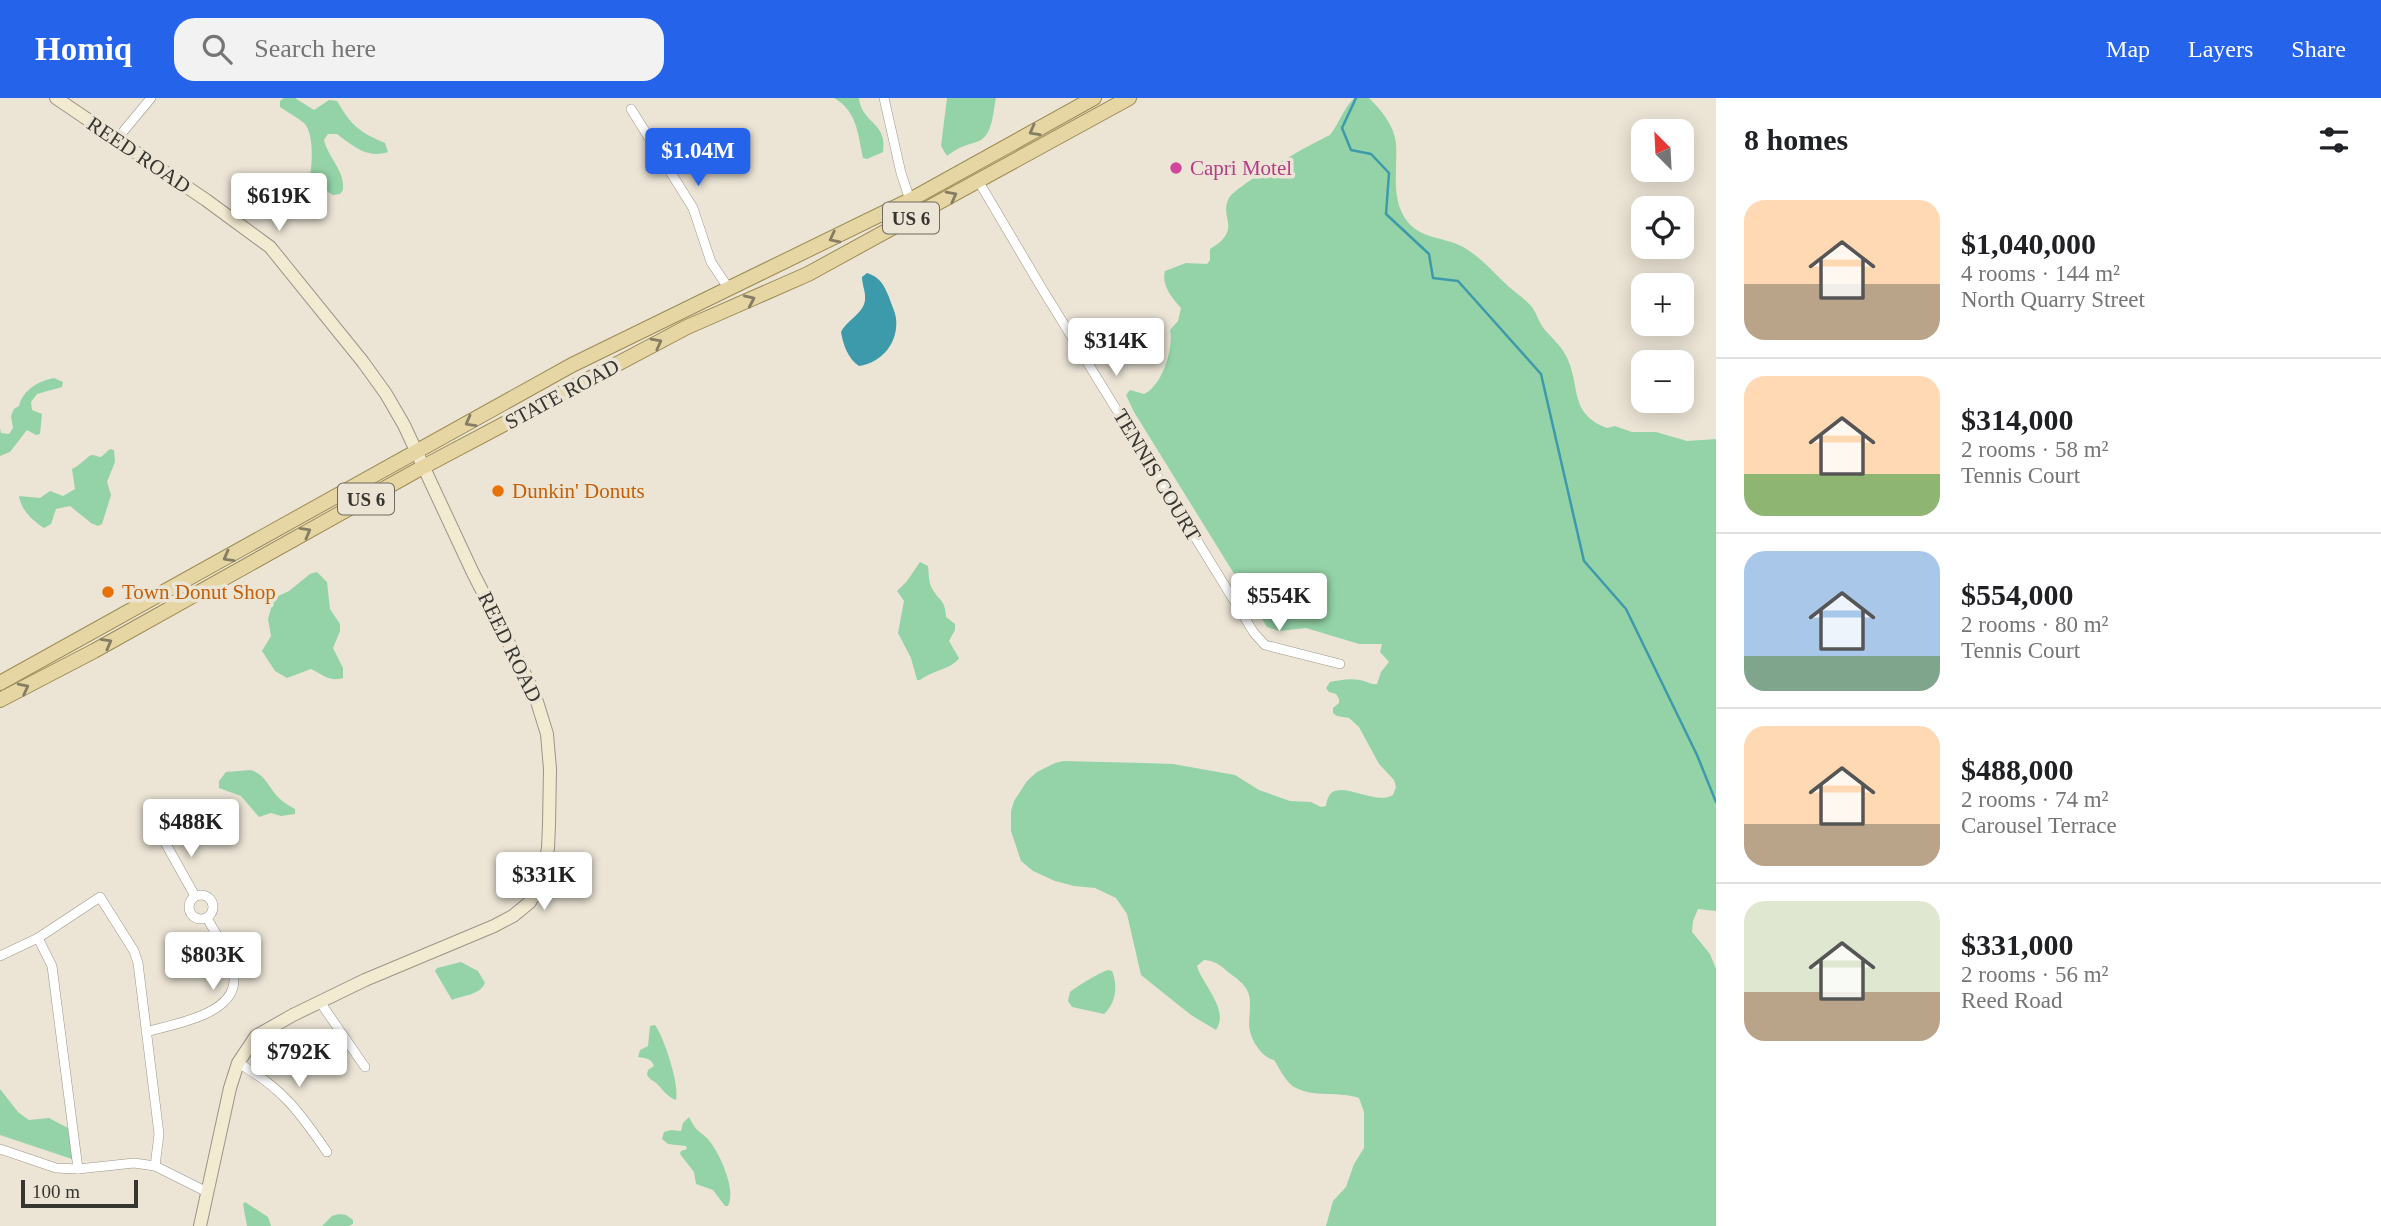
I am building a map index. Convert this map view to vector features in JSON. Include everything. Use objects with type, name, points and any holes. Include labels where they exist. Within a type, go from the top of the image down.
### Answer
[{"type":"main road","name":"STATE ROAD","points":[[0,683],[572,365],[910,200],[1094,98]]},
{"type":"main road","name":"STATE ROAD","points":[[0,700],[94,651],[423,467],[687,327],[808,274],[1129,98]]},
{"type":"street","name":"REED ROAD","points":[[55,98],[270,247],[292,271],[377,381],[418,452],[528,679],[544,720],[549,748],[550,802],[544,873],[530,902],[506,921],[399,965],[320,1002],[257,1036],[238,1063],[230,1088],[200,1226]]},
{"type":"street","points":[[117,139],[151,98]]},
{"type":"street","points":[[884,98],[910,200]]},
{"type":"street","points":[[631,109],[687,198],[711,262],[729,289]]},
{"type":"street","points":[[1001,149],[1010,164]]},
{"type":"street","name":"TENNIS COURT","points":[[979,182],[1254,633],[1265,645],[1340,664]]},
{"type":"street","points":[[681,312],[687,327]]},
{"type":"street","points":[[162,837],[195,896]]},
{"type":"street","points":[[203,895],[212,901],[213,909],[206,918],[195,918],[190,913],[188,905],[195,896],[203,895]]},
{"type":"street","points":[[0,956],[38,938],[100,897],[138,962],[159,1134],[155,1166]]},
{"type":"street","points":[[146,1032],[200,1017],[225,1001],[232,990],[234,977],[230,961],[206,918]]},
{"type":"street","points":[[38,938],[52,967],[78,1169]]},
{"type":"street","points":[[320,1002],[365,1067]]},
{"type":"street","points":[[238,1063],[263,1077],[286,1096],[327,1152]]},
{"type":"street","points":[[0,1149],[56,1168],[78,1169],[134,1163],[155,1166],[207,1192]]},
{"type":"green space","points":[[284,98],[295,98],[314,110],[329,100],[337,101],[351,122],[368,135],[385,143],[388,152],[367,153],[337,134],[328,134],[324,140],[339,170],[343,190],[340,194],[333,195],[321,187],[313,187],[309,179],[312,158],[310,134],[304,123],[280,107],[280,101]]},
{"type":"green space","points":[[834,98],[859,98],[864,113],[882,134],[883,152],[867,159],[863,158],[852,116],[842,103]]},
{"type":"green space","points":[[947,98],[996,98],[992,122],[984,138],[947,156],[941,146]]},
{"type":"green space","points":[[1354,98],[1369,98],[1393,130],[1396,143],[1398,203],[1407,221],[1424,234],[1459,245],[1472,253],[1532,307],[1543,327],[1565,354],[1577,397],[1586,414],[1594,422],[1607,428],[1615,426],[1632,432],[1656,432],[1687,441],[1716,439],[1716,911],[1698,909],[1692,932],[1710,954],[1716,969],[1716,1226],[1326,1226],[1333,1201],[1346,1187],[1354,1164],[1364,1148],[1364,1112],[1359,1098],[1309,1092],[1294,1087],[1274,1060],[1262,1053],[1253,1040],[1249,1026],[1250,1002],[1246,989],[1215,962],[1204,960],[1197,966],[1220,1014],[1216,1030],[1191,1015],[1141,975],[1127,914],[1116,898],[1095,888],[1055,881],[1033,871],[1021,861],[1011,831],[1014,801],[1027,781],[1037,772],[1064,761],[1173,764],[1235,775],[1259,790],[1290,801],[1311,802],[1321,807],[1326,806],[1329,796],[1335,791],[1343,790],[1384,798],[1393,795],[1396,787],[1394,780],[1379,764],[1359,727],[1349,718],[1333,713],[1339,699],[1326,688],[1330,682],[1356,679],[1377,684],[1381,672],[1389,662],[1380,652],[1382,644],[1359,644],[1306,628],[1279,631],[1267,627],[1126,395],[1130,390],[1144,394],[1150,390],[1165,366],[1170,346],[1170,330],[1178,321],[1181,308],[1166,286],[1165,271],[1186,263],[1207,264],[1210,260],[1210,249],[1220,242],[1228,229],[1226,205],[1229,198],[1260,174],[1330,135]]},
{"type":"green space","points":[[54,378],[63,382],[62,387],[37,394],[31,402],[32,410],[42,414],[40,434],[36,435],[27,430],[10,452],[0,456],[0,428],[1,433],[9,434],[13,428],[11,416],[24,395],[42,381]]},
{"type":"green space","points":[[110,449],[114,450],[115,462],[107,482],[111,495],[102,524],[98,526],[91,523],[70,506],[56,509],[51,524],[44,528],[31,518],[19,496],[40,498],[50,491],[63,496],[75,489],[72,469],[90,455],[101,457]]},
{"type":"green space","points":[[920,562],[928,566],[931,587],[943,604],[946,617],[955,624],[949,641],[959,658],[952,665],[917,680],[911,658],[898,633],[904,601],[897,591]]},
{"type":"green space","points":[[317,572],[327,582],[330,609],[340,624],[333,648],[343,668],[343,678],[330,678],[311,669],[287,678],[275,671],[262,651],[271,636],[268,619],[274,598]]},
{"type":"green space","points":[[250,770],[263,778],[280,799],[295,809],[295,814],[281,816],[271,813],[259,817],[241,796],[219,788],[219,781],[226,772]]},
{"type":"green space","points":[[461,962],[478,971],[485,983],[476,992],[452,1000],[435,971],[437,968]]},
{"type":"green space","points":[[1108,970],[1112,971],[1115,988],[1111,1005],[1104,1014],[1072,1007],[1068,1001],[1070,992]]},
{"type":"green space","points":[[655,1025],[670,1062],[676,1084],[676,1100],[668,1096],[647,1075],[648,1070],[654,1066],[652,1062],[638,1057],[640,1050],[648,1046],[650,1026]]},
{"type":"green space","points":[[0,1089],[18,1112],[29,1120],[49,1118],[68,1128],[72,1159],[0,1135]]},
{"type":"green space","points":[[689,1117],[712,1144],[721,1161],[730,1190],[728,1206],[725,1206],[713,1190],[696,1184],[694,1172],[680,1154],[687,1149],[686,1146],[668,1144],[662,1139],[664,1132],[681,1131],[683,1123]]},
{"type":"green space","points":[[245,1202],[268,1217],[271,1226],[247,1226],[243,1204]]},
{"type":"green space","points":[[339,1214],[353,1220],[353,1224],[322,1226],[332,1216]]},
{"type":"water","points":[[867,273],[878,279],[885,289],[895,313],[896,327],[892,343],[882,356],[859,366],[847,351],[841,332],[864,305],[862,277]]},
{"type":"waterway","points":[[1356,98],[1342,128],[1351,150],[1371,154],[1389,173],[1386,214],[1429,254],[1433,278],[1458,281],[1541,374],[1584,561],[1626,609],[1697,755],[1716,802]]},
{"type":"place","name":"Capri Motel","points":[[1176,168]]},
{"type":"place","name":"Dunkin' Donuts","points":[[498,491]]},
{"type":"place","name":"Town Donut Shop","points":[[108,592]]}]
